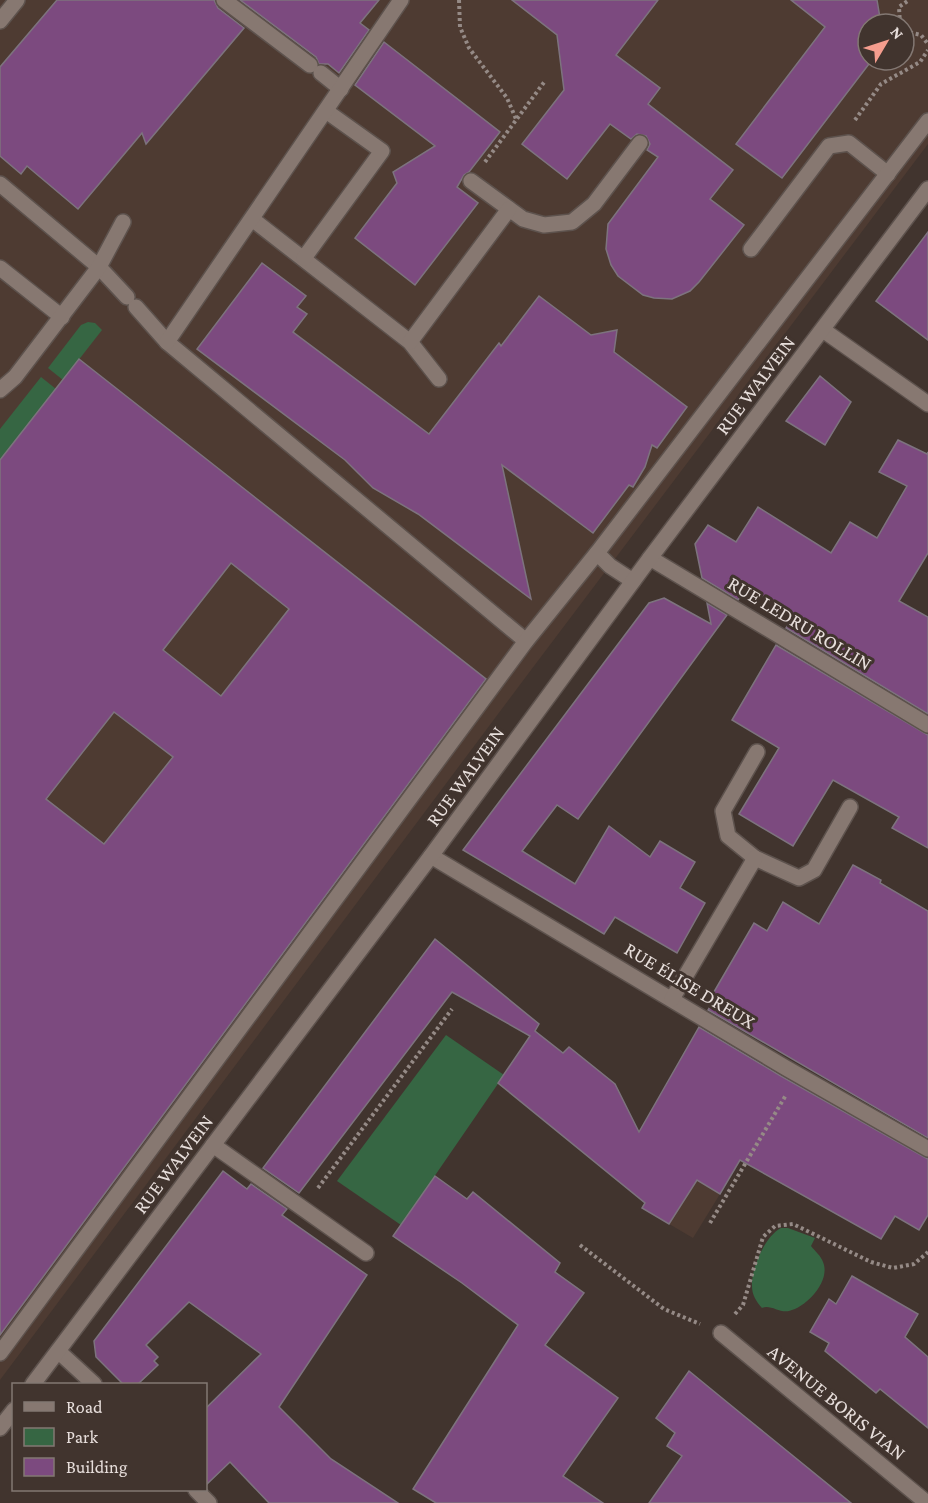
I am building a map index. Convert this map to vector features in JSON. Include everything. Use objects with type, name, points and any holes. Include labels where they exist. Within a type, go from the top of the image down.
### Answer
[{"type":"street","points":[[0,21],[17,0]]},
{"type":"street","points":[[224,0],[340,89]]},
{"type":"street","points":[[167,342],[401,0]]},
{"type":"street","points":[[304,258],[382,151],[326,111]]},
{"type":"street","points":[[0,1353],[526,642],[597,553],[928,121]]},
{"type":"street","points":[[471,181],[523,219],[544,225],[572,222],[594,204],[640,143]]},
{"type":"street","points":[[751,249],[830,146],[849,143],[888,174]]},
{"type":"street","points":[[0,184],[99,267],[167,342],[526,642]]},
{"type":"street","name":"RUE WALVEIN","points":[[34,1383],[431,856],[650,558],[928,189]]},
{"type":"street","points":[[410,342],[509,209]]},
{"type":"street","points":[[252,219],[410,342],[439,380]]},
{"type":"street","points":[[0,390],[15,377],[99,267],[123,222]]},
{"type":"street","points":[[0,268],[62,316]]},
{"type":"street","points":[[823,330],[928,404]]},
{"type":"street","points":[[597,553],[610,566],[633,582]]},
{"type":"street","name":"RUE LEDRU ROLLIN","points":[[650,558],[928,725]]},
{"type":"street","points":[[757,752],[723,811],[728,836],[755,858],[799,878],[814,870],[850,807]]},
{"type":"street","name":"RUE ÉLISE DREUX","points":[[431,856],[928,1149]]},
{"type":"street","points":[[672,999],[755,858]]},
{"type":"street","points":[[213,1145],[366,1253]]},
{"type":"street","name":"AVENUE BORIS VIAN","points":[[720,1333],[927,1503]]},
{"type":"street","points":[[58,1351],[93,1383]]},
{"type":"street","points":[[0,1428],[12,1413]]},
{"type":"street","points":[[197,1491],[209,1503]]},
{"type":"path","points":[[459,0],[460,27],[469,48],[507,98],[516,119]]},
{"type":"path","points":[[899,12],[899,7],[909,0]]},
{"type":"path","points":[[916,34],[921,35],[928,45]]},
{"type":"path","points":[[837,145],[881,84],[920,62],[928,50]]},
{"type":"path","points":[[471,181],[545,81]]},
{"type":"path","points":[[303,1208],[452,1009]]},
{"type":"path","points":[[710,1223],[798,1074]]},
{"type":"path","points":[[580,1245],[664,1309],[720,1333],[742,1305],[763,1237],[775,1226],[793,1224],[871,1262],[893,1268],[914,1264],[928,1252]]},
{"type":"shaded area","points":[[0,0],[928,0],[928,144],[0,1380]]},
{"type":"shaded area","points":[[669,1164],[720,1194],[693,1238],[642,1208]]},
{"type":"green space","points":[[88,322],[95,323],[102,330],[63,380],[48,368],[81,325]]},
{"type":"green space","points":[[41,377],[56,389],[0,460],[0,429]]},
{"type":"green space","points":[[446,1035],[504,1075],[401,1225],[337,1181]]},
{"type":"green space","points":[[781,1228],[788,1228],[815,1238],[811,1246],[821,1258],[825,1269],[821,1285],[810,1299],[789,1311],[762,1308],[755,1298],[752,1286],[760,1254],[770,1238]]},
{"type":"building","points":[[57,0],[214,0],[218,8],[244,28],[146,144],[142,133],[78,209],[27,166],[21,174],[0,156],[0,67]]},
{"type":"building","points":[[240,0],[379,0],[360,23],[369,30],[339,73],[328,64],[319,64],[316,57]]},
{"type":"building","points":[[512,0],[658,0],[616,55],[660,88],[648,104],[733,170],[710,199],[744,225],[690,291],[672,299],[643,295],[618,276],[611,265],[606,249],[608,224],[658,157],[647,150],[650,144],[646,136],[637,134],[631,139],[610,124],[567,179],[522,144],[564,90],[557,35]]},
{"type":"building","points":[[791,0],[877,0],[879,12],[856,12],[856,72],[863,72],[782,178],[736,144],[825,27]]},
{"type":"building","points":[[384,42],[500,132],[469,172],[464,175],[457,187],[478,203],[415,285],[355,238],[397,183],[393,172],[435,146],[355,85]]},
{"type":"building","points":[[928,232],[928,340],[876,301]]},
{"type":"building","points":[[262,263],[306,296],[297,307],[307,314],[293,332],[429,434],[499,343],[501,346],[539,296],[591,335],[617,330],[614,352],[687,407],[657,448],[652,445],[645,467],[633,487],[629,485],[593,533],[502,465],[531,599],[418,514],[373,488],[345,460],[197,349]]},
{"type":"building","points":[[79,359],[486,679],[0,1335],[0,460]],"holes":[[[231,563],[289,609],[221,696],[163,650]],[[114,712],[173,757],[104,844],[46,799]]]},
{"type":"building","points":[[820,376],[851,402],[825,445],[786,421]]},
{"type":"building","points":[[898,440],[927,454],[928,452],[928,553],[899,601],[928,617],[928,714],[786,628],[794,615],[747,587],[738,600],[702,578],[695,544],[708,525],[736,542],[758,507],[831,553],[850,522],[877,538],[907,486],[879,472]]},
{"type":"building","points":[[664,598],[711,624],[707,603],[727,615],[578,819],[557,805],[522,851],[575,884],[609,826],[650,857],[660,841],[695,862],[680,888],[705,903],[677,953],[615,917],[604,934],[463,850],[649,603]]},
{"type":"building","points":[[776,645],[928,735],[928,848],[892,828],[899,817],[833,780],[793,846],[739,814],[779,748],[732,720]]},
{"type":"building","points":[[853,865],[881,880],[880,883],[928,911],[928,1138],[708,1010],[715,999],[711,997],[754,923],[767,931],[783,902],[819,924]]},
{"type":"building","points":[[435,939],[539,1024],[535,1031],[563,1053],[569,1047],[615,1084],[639,1132],[699,1027],[928,1159],[928,1215],[919,1230],[895,1216],[881,1239],[740,1160],[720,1194],[697,1180],[669,1224],[642,1208],[645,1203],[498,1083],[530,1036],[452,992],[299,1193],[263,1168]]},
{"type":"building","points":[[223,1171],[247,1189],[251,1184],[287,1209],[282,1215],[367,1275],[279,1407],[331,1459],[398,1503],[269,1503],[230,1462],[207,1484],[207,1407],[261,1354],[189,1302],[146,1345],[158,1357],[154,1361],[158,1365],[139,1383],[122,1383],[96,1357],[94,1341]]},
{"type":"building","points":[[435,1176],[467,1199],[473,1192],[560,1263],[555,1272],[584,1293],[545,1345],[618,1398],[563,1476],[603,1503],[436,1503],[413,1489],[518,1325],[393,1236]]},
{"type":"building","points":[[852,1276],[918,1314],[905,1337],[928,1357],[928,1428],[880,1389],[876,1393],[825,1351],[829,1343],[810,1332],[829,1299],[836,1304]]},
{"type":"building","points":[[689,1371],[851,1503],[649,1503],[682,1456],[667,1446],[675,1433],[656,1418]]}]
